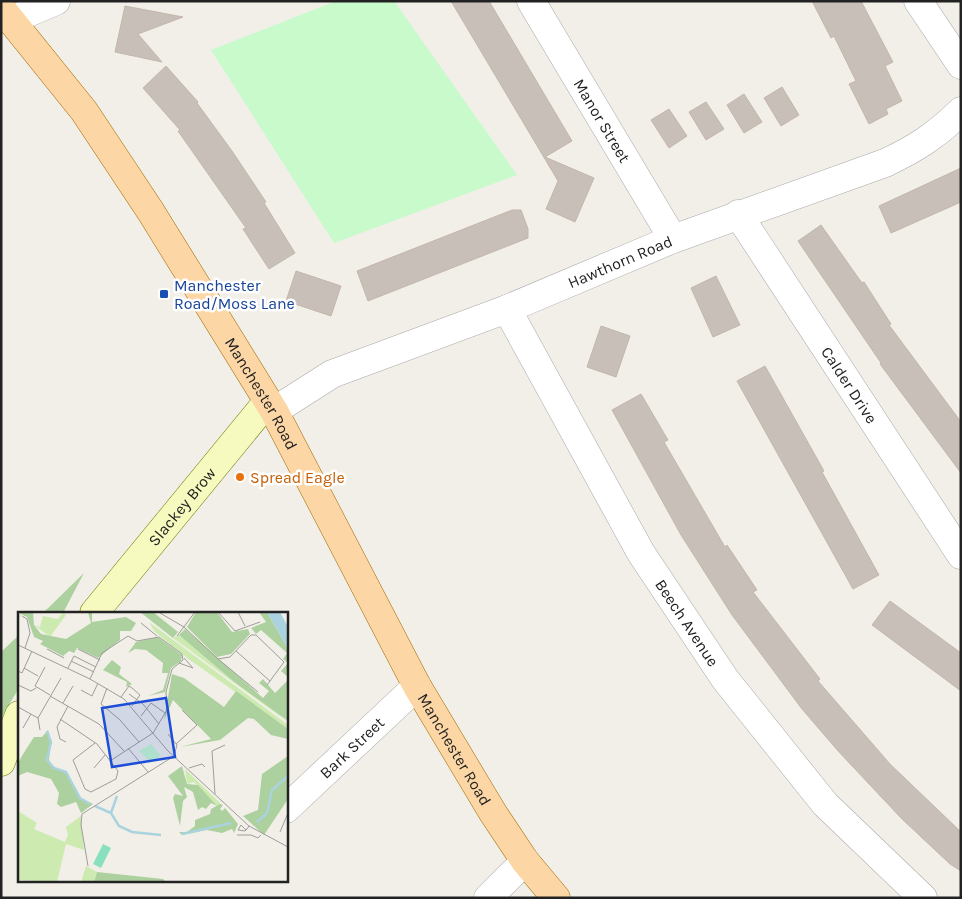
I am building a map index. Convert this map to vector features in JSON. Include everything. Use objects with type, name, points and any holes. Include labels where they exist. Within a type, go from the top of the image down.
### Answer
[{"type":"main road","name":"Manchester Road","points":[[6,14],[84,111],[151,212],[271,406],[417,686],[492,813],[525,861],[556,898]]},
{"type":"street","points":[[6,14],[56,1]]},
{"type":"street","name":"Manor Street","points":[[531,1],[673,239]]},
{"type":"street","points":[[918,1],[961,65]]},
{"type":"street","name":"Hawthorn Road","points":[[271,406],[332,374],[507,309],[673,239],[901,155],[918,147],[946,126],[961,110]]},
{"type":"street","name":"Calder Drive","points":[[738,214],[961,556]]},
{"type":"street","name":"Beech Avenue","points":[[507,309],[641,553],[725,678],[825,804],[923,898]]},
{"type":"street","name":"Slackey Brow","points":[[95,612],[271,406]]},
{"type":"street","name":"Bark Street","points":[[288,807],[417,686]]},
{"type":"street","points":[[1,762],[18,718]]},
{"type":"street","points":[[488,898],[525,861]]},
{"type":"green space","points":[[336,1],[394,1],[517,175],[334,243],[211,50]]},
{"type":"green space","points":[[84,573],[64,612],[44,612]]},
{"type":"green space","points":[[18,636],[18,690],[1,718],[1,652]]},
{"type":"building","points":[[451,1],[489,1],[572,141],[545,157],[594,178],[575,222],[546,209],[558,181]]},
{"type":"building","points":[[812,1],[861,1],[893,62],[885,66],[902,101],[886,109],[888,114],[869,124],[849,84],[856,81],[834,36],[831,38]]},
{"type":"building","points":[[125,6],[183,17],[138,34],[162,62],[115,52]]},
{"type":"building","points":[[166,66],[198,102],[232,151],[266,202],[264,203],[295,253],[269,269],[243,229],[246,228],[178,131],[180,130],[143,88]]},
{"type":"building","points":[[782,87],[799,115],[781,126],[764,98]]},
{"type":"building","points":[[744,94],[762,122],[744,133],[727,105]]},
{"type":"building","points":[[706,102],[724,129],[706,140],[689,112]]},
{"type":"building","points":[[669,109],[687,136],[669,148],[651,120]]},
{"type":"building","points":[[961,168],[961,202],[891,233],[879,206]]},
{"type":"building","points":[[512,210],[521,210],[528,229],[528,238],[368,301],[357,271]]},
{"type":"building","points":[[821,225],[862,283],[864,282],[891,324],[889,325],[961,422],[961,473],[880,364],[798,241]]},
{"type":"building","points":[[296,271],[341,286],[331,316],[286,301]]},
{"type":"building","points":[[716,276],[740,325],[713,337],[691,288]]},
{"type":"building","points":[[601,326],[630,336],[616,377],[587,367]]},
{"type":"building","points":[[765,366],[824,471],[822,472],[879,575],[853,589],[737,381]]},
{"type":"building","points":[[641,394],[668,440],[664,442],[725,547],[727,545],[757,590],[753,592],[820,679],[818,681],[890,764],[961,832],[961,871],[950,864],[902,819],[839,752],[802,709],[732,615],[681,535],[612,410]]},
{"type":"building","points":[[890,601],[961,653],[961,691],[872,625]]},
{"type":"place","name":"Manchester Road/Moss Lane","points":[[164,294]]},
{"type":"place","name":"Spread Eagle","points":[[240,477]]}]
